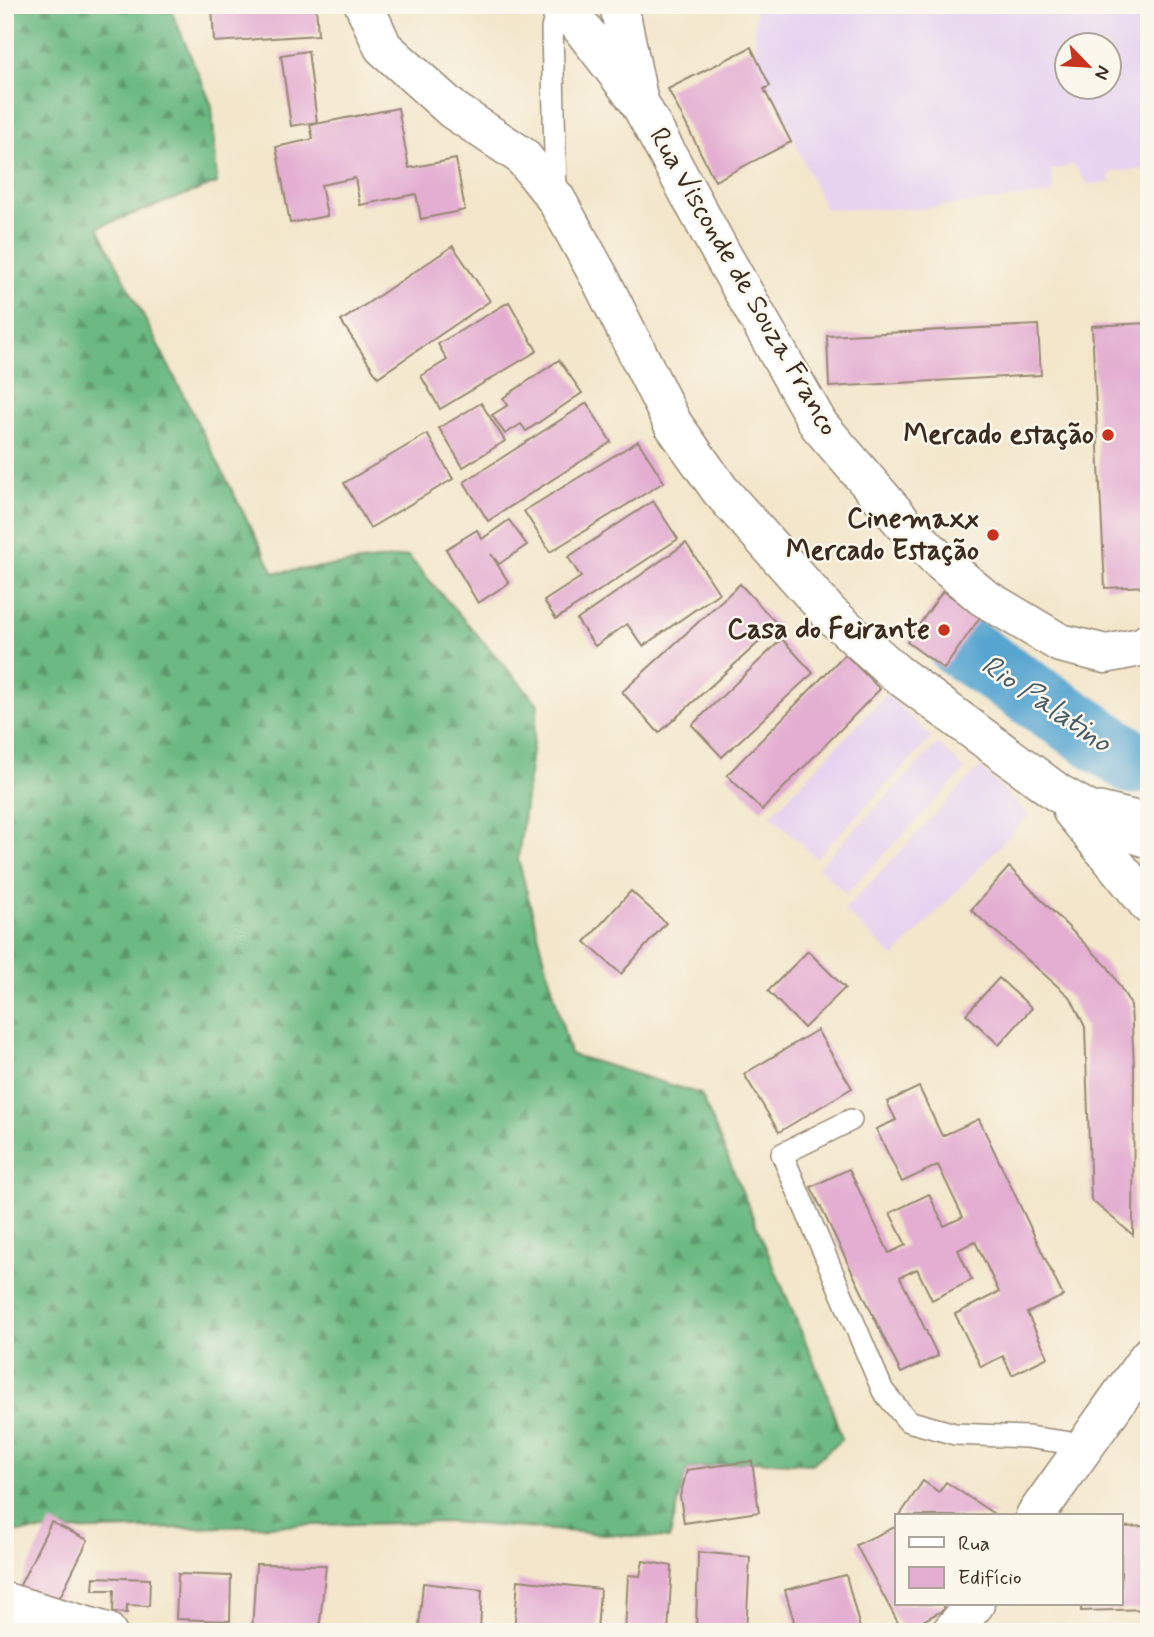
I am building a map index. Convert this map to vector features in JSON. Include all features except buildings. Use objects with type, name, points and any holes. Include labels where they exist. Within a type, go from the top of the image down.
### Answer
[{"type":"main road","points":[[364,5],[383,47],[453,110],[522,156],[556,199],[601,280],[673,424],[720,490],[830,614],[896,673],[1058,793],[1122,829],[1149,839]]},
{"type":"main road","points":[[619,5],[639,102]]},
{"type":"main road","name":"Rua Visconde de Souza Franco","points":[[558,17],[639,102],[819,425],[940,561],[983,597],[1060,643],[1107,654],[1145,646],[1149,642]]},
{"type":"main road","points":[[1058,793],[1149,905]]},
{"type":"main road","points":[[1036,1514],[1149,1356]]},
{"type":"main road","points":[[5,1602],[107,1632]]},
{"type":"main road","points":[[951,1632],[973,1606]]},
{"type":"lane","points":[[556,199],[558,5]]},
{"type":"lane","points":[[1058,793],[1149,816]]},
{"type":"lane","points":[[851,1120],[782,1154],[883,1391],[908,1420],[955,1434],[1027,1437],[1085,1445]]},
{"type":"shaded area","points":[[755,5],[1149,5],[1149,169],[1109,172],[1110,183],[1087,184],[1074,165],[1051,170],[1053,194],[917,209],[825,209],[755,53]]},
{"type":"shaded area","points":[[887,694],[932,738],[816,858],[771,815]]},
{"type":"shaded area","points":[[938,743],[965,770],[846,894],[818,867]]},
{"type":"shaded area","points":[[980,767],[1029,815],[894,957],[844,910]]},
{"type":"green space","points":[[5,5],[169,5],[212,106],[217,183],[98,227],[274,573],[408,556],[538,704],[518,859],[570,1054],[701,1094],[825,1388],[842,1439],[812,1464],[752,1461],[687,1470],[669,1539],[448,1522],[5,1532]]},
{"type":"waterway","name":"Rio Palatino","points":[[960,646],[1133,762]]},
{"type":"place","name":"Mercado estação","points":[[1108,435]]},
{"type":"place","name":"Cinemaxx Mercado Estação","points":[[993,535]]},
{"type":"place","name":"Casa do Feirante","points":[[944,630]]}]
